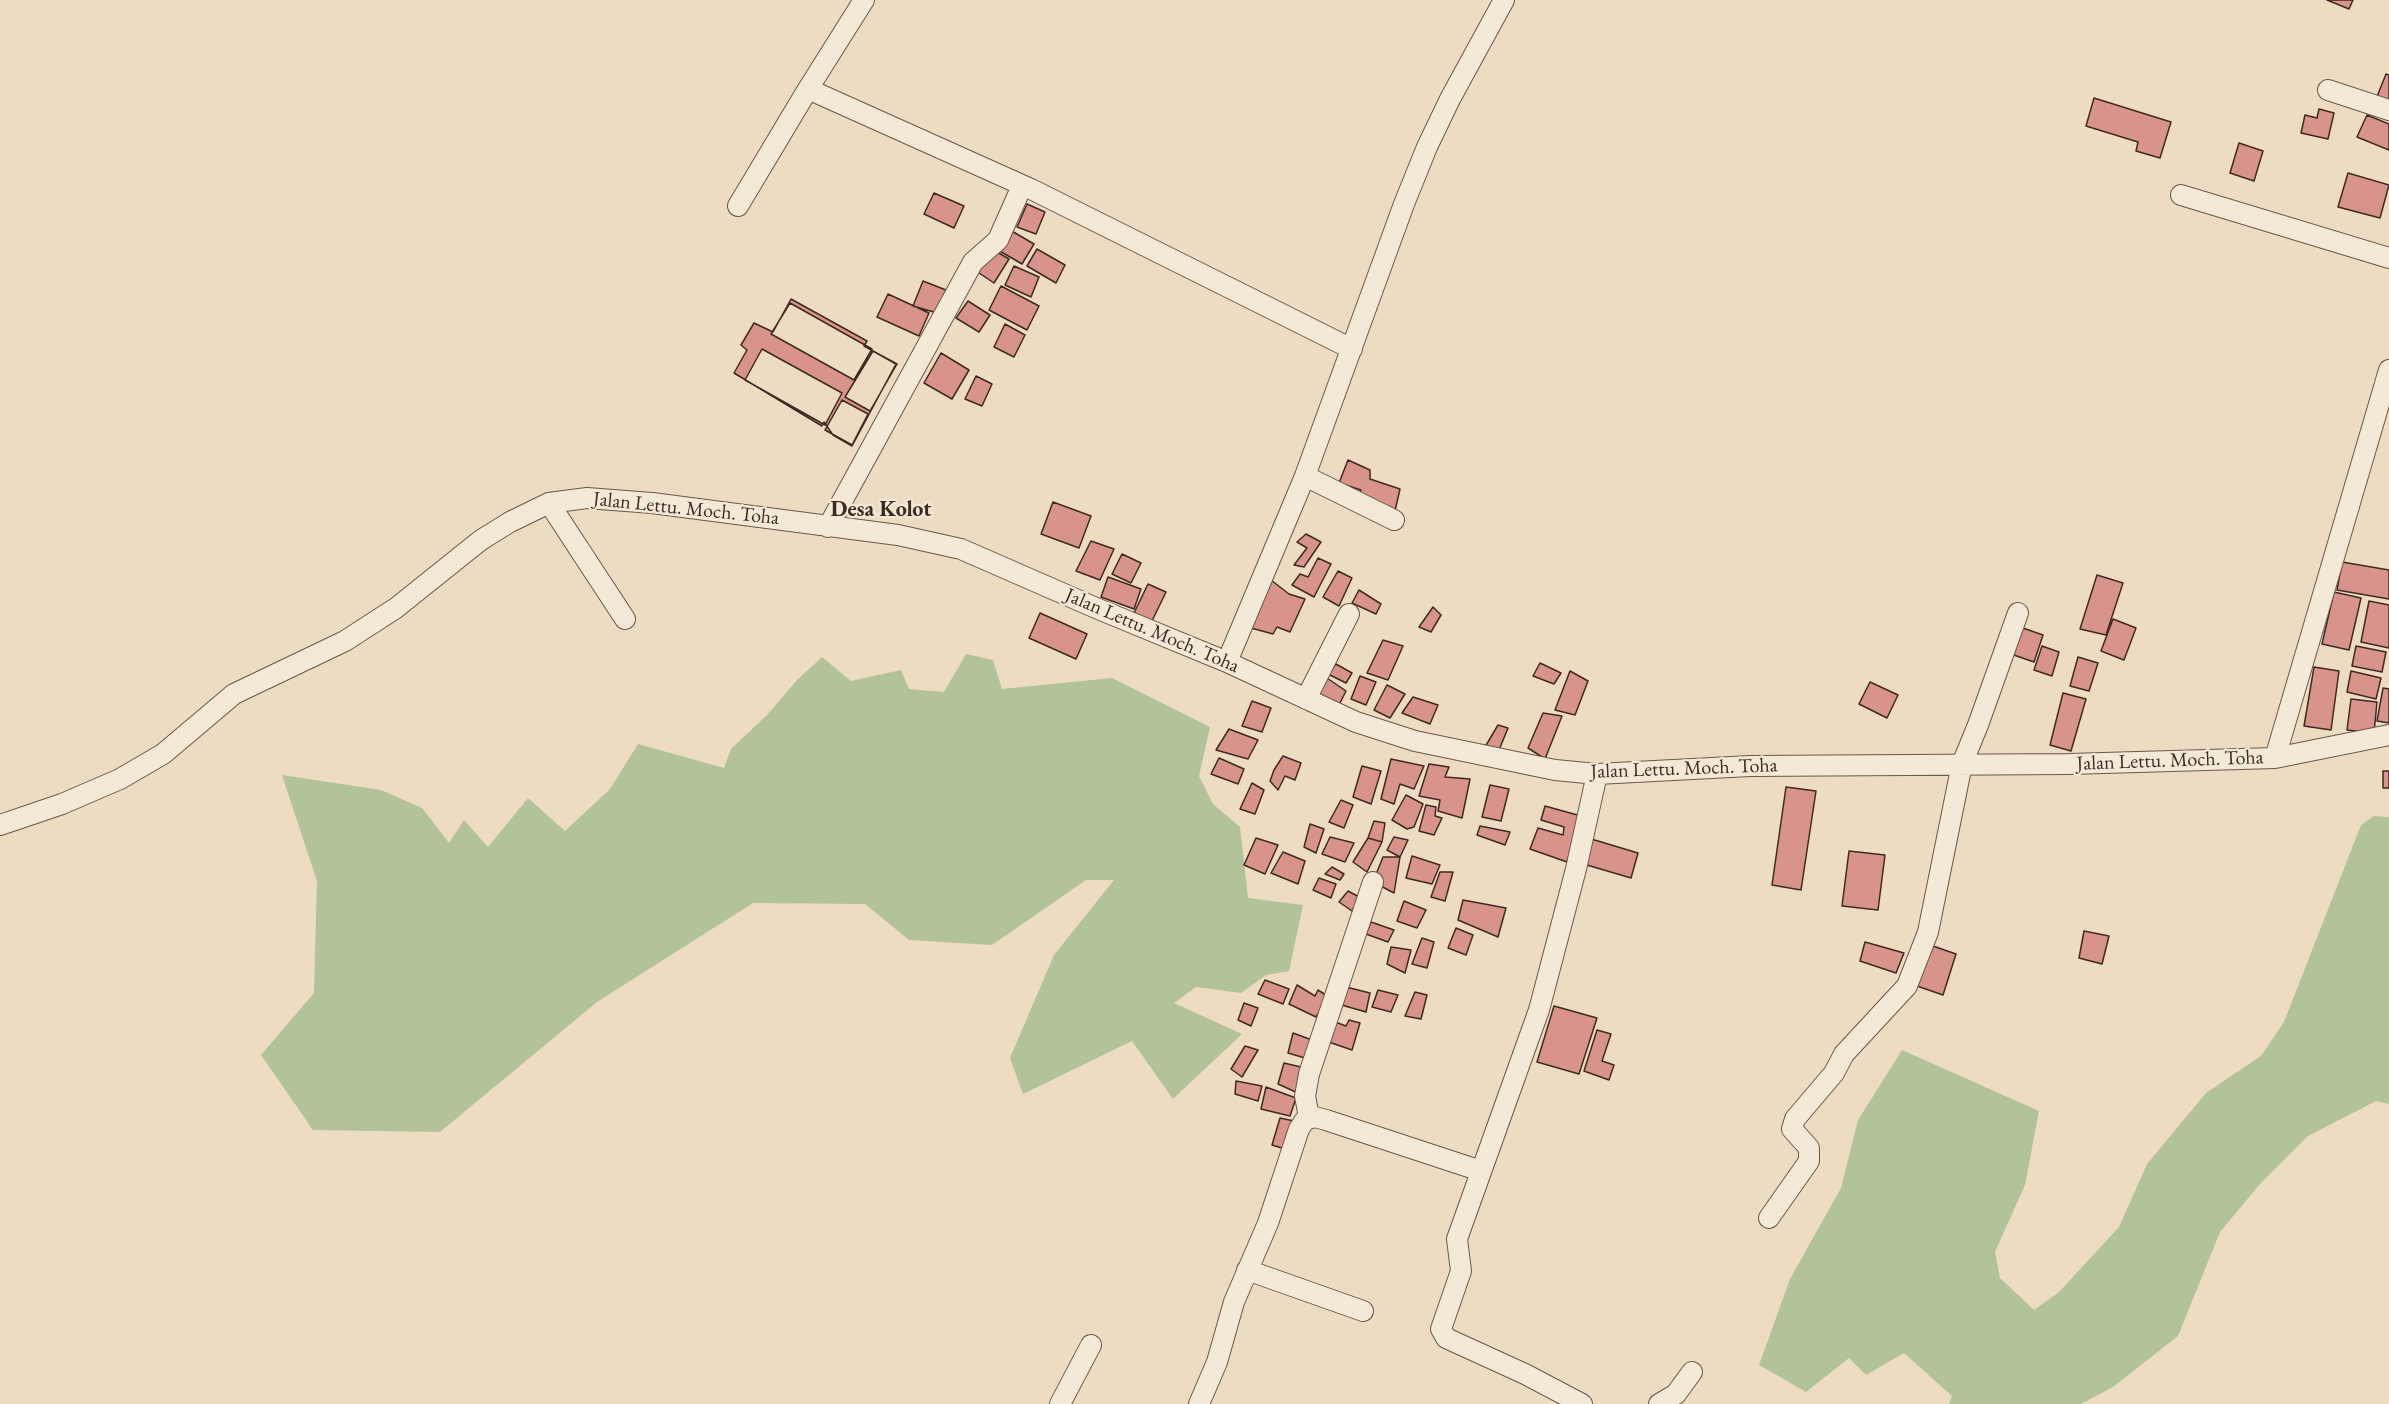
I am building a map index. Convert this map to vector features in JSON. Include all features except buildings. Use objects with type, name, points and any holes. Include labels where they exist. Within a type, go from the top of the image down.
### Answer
[{"type":"street","points":[[738,206],[864,0]]},
{"type":"street","points":[[1227,662],[1305,476],[1427,147],[1450,99],[1504,0]]},
{"type":"street","points":[[808,89],[1022,186],[1352,349]]},
{"type":"street","points":[[2328,90],[2389,110]]},
{"type":"street","points":[[828,526],[960,290],[973,262],[998,240],[1022,186]]},
{"type":"street","points":[[2181,195],[2389,258]]},
{"type":"street","points":[[2275,758],[2389,370]]},
{"type":"street","points":[[1305,476],[1394,520]]},
{"type":"street","name":"Jalan Lettu. Moch. Toha","points":[[0,825],[62,804],[120,778],[163,754],[234,694],[345,641],[396,608],[481,540],[549,503],[587,498],[615,499],[898,535],[961,549],[1227,662],[1356,722],[1415,741],[1555,770],[1597,774],[1750,766],[2069,764],[2275,758],[2389,735]]},
{"type":"street","points":[[549,503],[625,619]]},
{"type":"street","points":[[1769,1218],[1809,1161],[1809,1148],[1792,1129],[1795,1119],[1834,1073],[1844,1054],[1906,986],[1928,933],[1962,764],[2018,613]]},
{"type":"street","points":[[1306,699],[1348,615]]},
{"type":"street","points":[[1582,1404],[1525,1374],[1446,1338],[1441,1329],[1461,1271],[1457,1239],[1539,1010],[1576,869],[1597,774]]},
{"type":"street","points":[[1309,1117],[1305,1096],[1309,1074],[1373,882]]},
{"type":"street","points":[[1309,1117],[1326,1120],[1481,1171]]},
{"type":"street","points":[[1199,1404],[1218,1362],[1228,1320],[1268,1223],[1299,1129],[1309,1117]]},
{"type":"street","points":[[1247,1270],[1363,1311]]},
{"type":"street","points":[[1060,1404],[1092,1345]]},
{"type":"street","points":[[1659,1404],[1676,1394],[1692,1372]]},
{"type":"green space","points":[[966,654],[993,660],[1002,689],[1112,678],[1210,727],[1199,776],[1213,804],[1240,827],[1248,898],[1303,905],[1289,971],[1266,975],[1241,993],[1196,987],[1174,1003],[1242,1034],[1173,1099],[1132,1041],[1023,1094],[1010,1058],[1054,955],[1114,880],[1086,880],[992,945],[909,940],[865,904],[753,903],[597,1002],[440,1132],[313,1130],[261,1055],[314,993],[317,881],[282,775],[381,790],[422,808],[449,843],[464,820],[488,847],[528,798],[565,831],[610,789],[638,744],[724,768],[731,749],[822,657],[851,681],[901,670],[909,689],[944,692]]},
{"type":"green space","points":[[2374,816],[2389,817],[2389,1104],[2376,1101],[2308,1136],[2260,1184],[2220,1232],[2178,1336],[2113,1387],[2081,1404],[1949,1404],[1952,1396],[1904,1353],[1866,1375],[1849,1358],[1806,1392],[1759,1365],[1790,1279],[1841,1188],[1858,1120],[1902,1050],[2039,1111],[2025,1185],[1995,1252],[2000,1278],[2034,1310],[2059,1292],[2119,1227],[2147,1164],[2206,1093],[2261,1056],[2284,1022],[2361,825]]},
{"type":"district","name":"Desa Kolot","points":[[881,510]]}]
